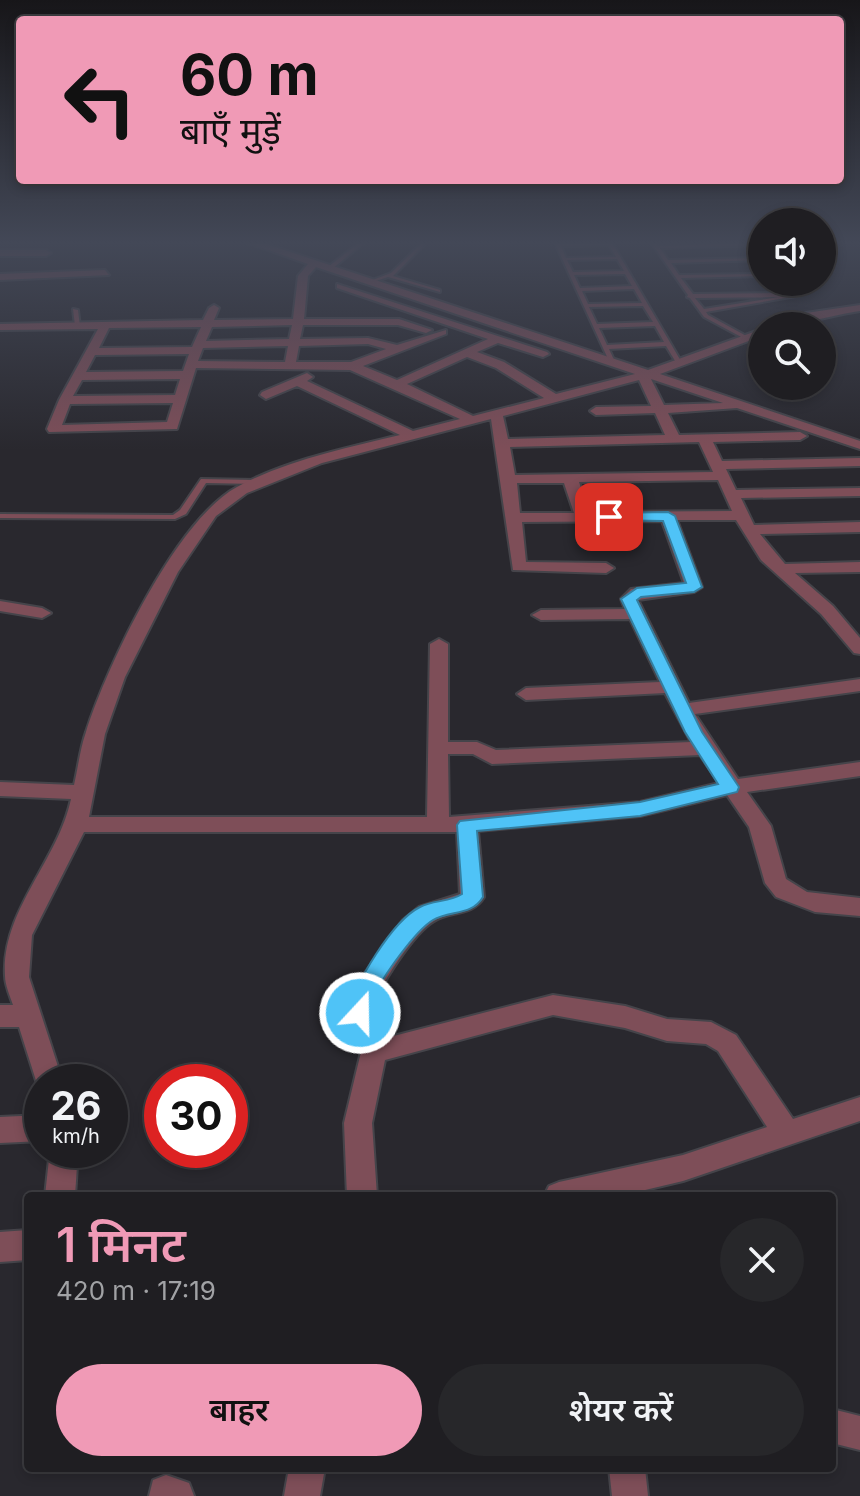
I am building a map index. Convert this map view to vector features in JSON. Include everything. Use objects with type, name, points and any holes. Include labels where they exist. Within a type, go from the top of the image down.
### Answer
[{"type":"street","points":[[105,326],[65,400],[54,429],[166,428],[175,423],[197,347],[213,311]]},
{"type":"street","points":[[290,364],[299,311]]},
{"type":"street","points":[[413,311],[543,354]]},
{"type":"street","points":[[460,311],[860,445]]},
{"type":"street","points":[[1,328],[403,322],[438,334]]},
{"type":"street","points":[[352,366],[457,326]]},
{"type":"street","points":[[44,1064],[17,977],[20,935],[77,824],[103,709],[170,572],[195,530],[211,513],[242,490],[317,460],[647,375],[748,338]]},
{"type":"street","points":[[397,384],[497,339]]},
{"type":"street","points":[[90,352],[373,342],[399,349]]},
{"type":"street","points":[[468,353],[500,365],[552,397]]},
{"type":"street","points":[[77,376],[290,364],[352,366],[432,398],[470,419]]},
{"type":"street","points":[[266,395],[314,374],[320,364]]},
{"type":"street","points":[[647,375],[674,439]]},
{"type":"street","points":[[297,381],[409,434]]},
{"type":"street","points":[[65,400],[182,399]]},
{"type":"street","points":[[596,411],[747,407]]},
{"type":"street","points":[[496,412],[509,479],[517,563],[522,569],[606,568]]},
{"type":"street","points":[[503,443],[800,436]]},
{"type":"street","points":[[704,438],[760,550],[841,624],[860,649]]},
{"type":"street","points":[[509,479],[860,462]]},
{"type":"street","points":[[570,478],[583,517]]},
{"type":"street","points":[[732,494],[860,492]]},
{"type":"street","points":[[514,518],[668,516],[745,523],[860,527]]},
{"type":"street","points":[[668,516],[694,587],[633,594],[629,599],[682,710],[730,787],[760,826],[776,883],[781,890],[804,900],[860,907]]},
{"type":"street","points":[[780,569],[860,567]]},
{"type":"street","points":[[0,606],[42,613]]},
{"type":"street","points":[[541,615],[636,614]]},
{"type":"street","points":[[841,624],[860,621]]},
{"type":"street","points":[[438,826],[439,644]]},
{"type":"street","points":[[682,710],[860,685]]},
{"type":"street","points":[[526,694],[671,687]]},
{"type":"street","points":[[440,748],[477,748],[492,757],[705,748]]},
{"type":"street","points":[[77,824],[467,825],[640,809],[730,787],[860,769]]},
{"type":"street","points":[[0,789],[84,793]]},
{"type":"street","points":[[362,1192],[358,1123],[374,1052],[360,1013],[365,991],[378,968],[411,926],[427,913],[464,903],[472,897],[467,825]]},
{"type":"street","points":[[374,1052],[553,1005],[625,1017],[667,1030],[711,1033],[727,1043],[787,1134]]},
{"type":"street","points":[[0,1016],[29,1016]]},
{"type":"street","points":[[577,1192],[683,1168],[860,1109]]},
{"type":"street","points":[[0,1130],[24,1129]]},
{"type":"street","points":[[60,1192],[62,1168]]},
{"type":"street","points":[[0,1247],[24,1245]]},
{"type":"street","points":[[836,1427],[860,1433]]},
{"type":"street","points":[[302,1496],[306,1472]]},
{"type":"street","points":[[627,1472],[630,1496]]},
{"type":"lane","points":[[75,311],[73,315],[78,326]]},
{"type":"lane","points":[[588,311],[611,360]]},
{"type":"lane","points":[[649,311],[679,363]]},
{"type":"lane","points":[[703,312],[710,311]]},
{"type":"lane","points":[[703,312],[748,332]]},
{"type":"lane","points":[[595,326],[656,324]]},
{"type":"lane","points":[[605,347],[668,344]]},
{"type":"lane","points":[[0,516],[175,517],[183,512],[204,481],[260,482]]},
{"type":"route","points":[[360,1013],[365,991],[378,968],[411,926],[427,913],[464,903],[472,897],[474,891],[467,825],[640,809],[730,787],[682,710],[629,599],[637,593],[691,590],[694,587],[668,516],[609,517]]}]
